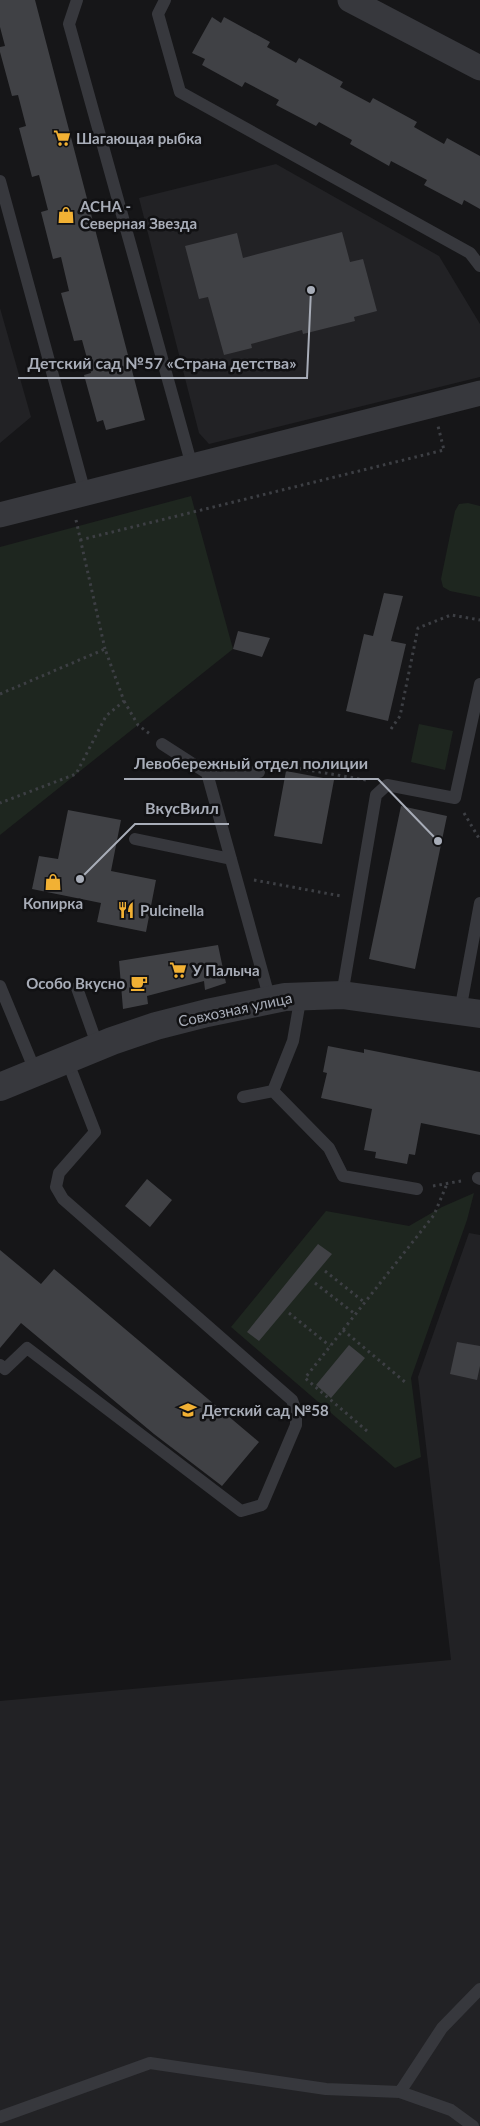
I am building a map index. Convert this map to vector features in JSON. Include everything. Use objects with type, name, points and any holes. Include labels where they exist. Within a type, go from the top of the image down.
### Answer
[{"type":"street","points":[[350,0],[480,68]]},
{"type":"street","points":[[0,515],[480,393]]},
{"type":"street","name":"Совхозная улица","points":[[0,1087],[98,1047],[156,1026],[270,1000],[301,995],[342,995],[470,1013]]},
{"type":"lane","points":[[77,0],[69,24],[192,466]]},
{"type":"lane","points":[[165,0],[158,14],[180,92],[470,253],[480,266]]},
{"type":"lane","points":[[0,181],[78,495]]},
{"type":"lane","points":[[342,995],[376,795],[387,785],[455,798],[480,684]]},
{"type":"lane","points":[[162,744],[207,773],[259,772]]},
{"type":"lane","points":[[207,773],[270,1000]]},
{"type":"lane","points":[[135,839],[231,859]]},
{"type":"lane","points":[[470,1013],[480,903]]},
{"type":"lane","points":[[0,986],[36,1073]]},
{"type":"lane","points":[[77,988],[98,1047]]},
{"type":"lane","points":[[273,1091],[292,1041],[301,995]]},
{"type":"lane","points":[[0,1365],[5,1369],[27,1348],[241,1511],[262,1505],[296,1425],[296,1411],[292,1400],[64,1199],[56,1187],[60,1173],[95,1132],[67,1060]]},
{"type":"lane","points":[[243,1097],[273,1091]]},
{"type":"lane","points":[[273,1091],[329,1148],[343,1176],[417,1188]]},
{"type":"lane","points":[[400,2092],[442,2028],[480,1989]]},
{"type":"lane","points":[[0,2117],[150,2063],[326,2089],[400,2092],[451,2110],[473,2126]]},
{"type":"path","points":[[80,540],[444,450],[432,405]]},
{"type":"path","points":[[78,495],[80,540],[105,649],[124,701],[138,725],[162,744]]},
{"type":"path","points":[[391,729],[400,716],[418,628],[451,615],[480,620]]},
{"type":"path","points":[[0,694],[105,649]]},
{"type":"path","points":[[0,803],[76,774],[106,716],[124,701]]},
{"type":"path","points":[[259,772],[279,765],[370,781]]},
{"type":"path","points":[[455,798],[480,840]]},
{"type":"path","points":[[236,876],[358,900]]},
{"type":"path","points":[[417,1188],[479,1179]]},
{"type":"path","points":[[367,1430],[305,1378],[434,1214],[447,1184]]},
{"type":"path","points":[[325,1271],[364,1302]]},
{"type":"path","points":[[315,1283],[355,1314]]},
{"type":"path","points":[[289,1313],[330,1346]]},
{"type":"path","points":[[342,1330],[405,1382]]},
{"type":"shaded area","points":[[276,164],[439,256],[480,324],[480,377],[209,444],[199,433],[139,198]]},
{"type":"shaded area","points":[[0,308],[31,417],[0,443]]},
{"type":"shaded area","points":[[191,496],[233,649],[0,835],[0,547]]},
{"type":"shaded area","points":[[468,503],[480,506],[480,597],[450,591],[443,587],[441,579],[455,511],[459,504]]},
{"type":"shaded area","points":[[419,724],[453,731],[445,770],[411,762]]},
{"type":"shaded area","points":[[474,1193],[467,1220],[411,1378],[421,1457],[395,1468],[231,1327],[326,1211],[409,1226],[442,1207]]},
{"type":"shaded area","points":[[469,1233],[480,1235],[480,2126],[0,2126],[0,1701],[451,1660],[418,1377]]},
{"type":"building","points":[[0,0],[35,0],[145,420],[106,430],[103,420],[97,422],[84,375],[91,373],[82,340],[74,341],[61,293],[69,291],[61,257],[53,259],[41,212],[48,210],[39,175],[32,177],[19,128],[26,126],[18,95],[12,96],[0,52],[0,47],[5,46],[0,27]]},
{"type":"building","points":[[212,17],[221,23],[224,17],[270,42],[267,47],[296,63],[299,58],[343,82],[340,87],[370,103],[373,98],[417,122],[414,127],[444,144],[447,138],[480,156],[480,209],[464,200],[462,205],[424,185],[427,180],[391,161],[389,166],[350,144],[352,140],[319,122],[316,126],[276,105],[279,100],[245,82],[242,87],[202,65],[205,59],[192,53]]},
{"type":"building","points":[[342,232],[350,262],[363,259],[377,311],[354,317],[355,321],[303,334],[302,330],[251,344],[252,348],[224,355],[208,297],[199,299],[185,246],[237,233],[243,258]]},
{"type":"building","points":[[384,593],[403,596],[391,641],[406,644],[388,721],[346,711],[364,634],[373,636]]},
{"type":"building","points":[[238,631],[270,638],[262,657],[233,649]]},
{"type":"building","points":[[286,771],[334,780],[322,844],[274,836]]},
{"type":"building","points":[[401,806],[447,816],[415,969],[369,959]]},
{"type":"building","points":[[68,810],[121,820],[111,871],[156,880],[146,932],[97,922],[101,903],[32,889],[39,856],[58,859]]},
{"type":"building","points":[[218,945],[226,983],[205,990],[204,981],[147,996],[148,1004],[123,1009],[119,961]]},
{"type":"building","points":[[328,1046],[364,1053],[364,1049],[480,1072],[480,1135],[421,1123],[415,1155],[409,1154],[407,1164],[375,1158],[376,1152],[364,1150],[372,1109],[321,1098],[327,1073],[323,1072]]},
{"type":"building","points":[[147,1179],[172,1200],[150,1227],[125,1206]]},
{"type":"building","points":[[318,1244],[332,1254],[259,1341],[247,1332]]},
{"type":"building","points":[[0,1250],[41,1284],[54,1269],[259,1442],[222,1486],[154,1434],[21,1323],[0,1348]]},
{"type":"building","points":[[457,1342],[480,1346],[480,1366],[477,1380],[450,1374]]},
{"type":"building","points":[[349,1345],[365,1358],[331,1398],[316,1385]]},
{"type":"place","name":"Шагающая рыбка","points":[[62,138]]},
{"type":"place","name":"АСНА - Северная Звезда","points":[[66,215]]},
{"type":"place","name":"Детский сад №57 «Страна детства»","points":[[311,290]]},
{"type":"place","name":"Левобережный отдел полиции","points":[[438,841]]},
{"type":"place","name":"ВкусВилл","points":[[80,879]]},
{"type":"place","name":"Копирка","points":[[53,882]]},
{"type":"place","name":"Pulcinella","points":[[126,910]]},
{"type":"place","name":"У Палыча","points":[[178,970]]},
{"type":"place","name":"Особо Вкусно","points":[[139,983]]},
{"type":"place","name":"Детский сад №58","points":[[188,1410]]}]
